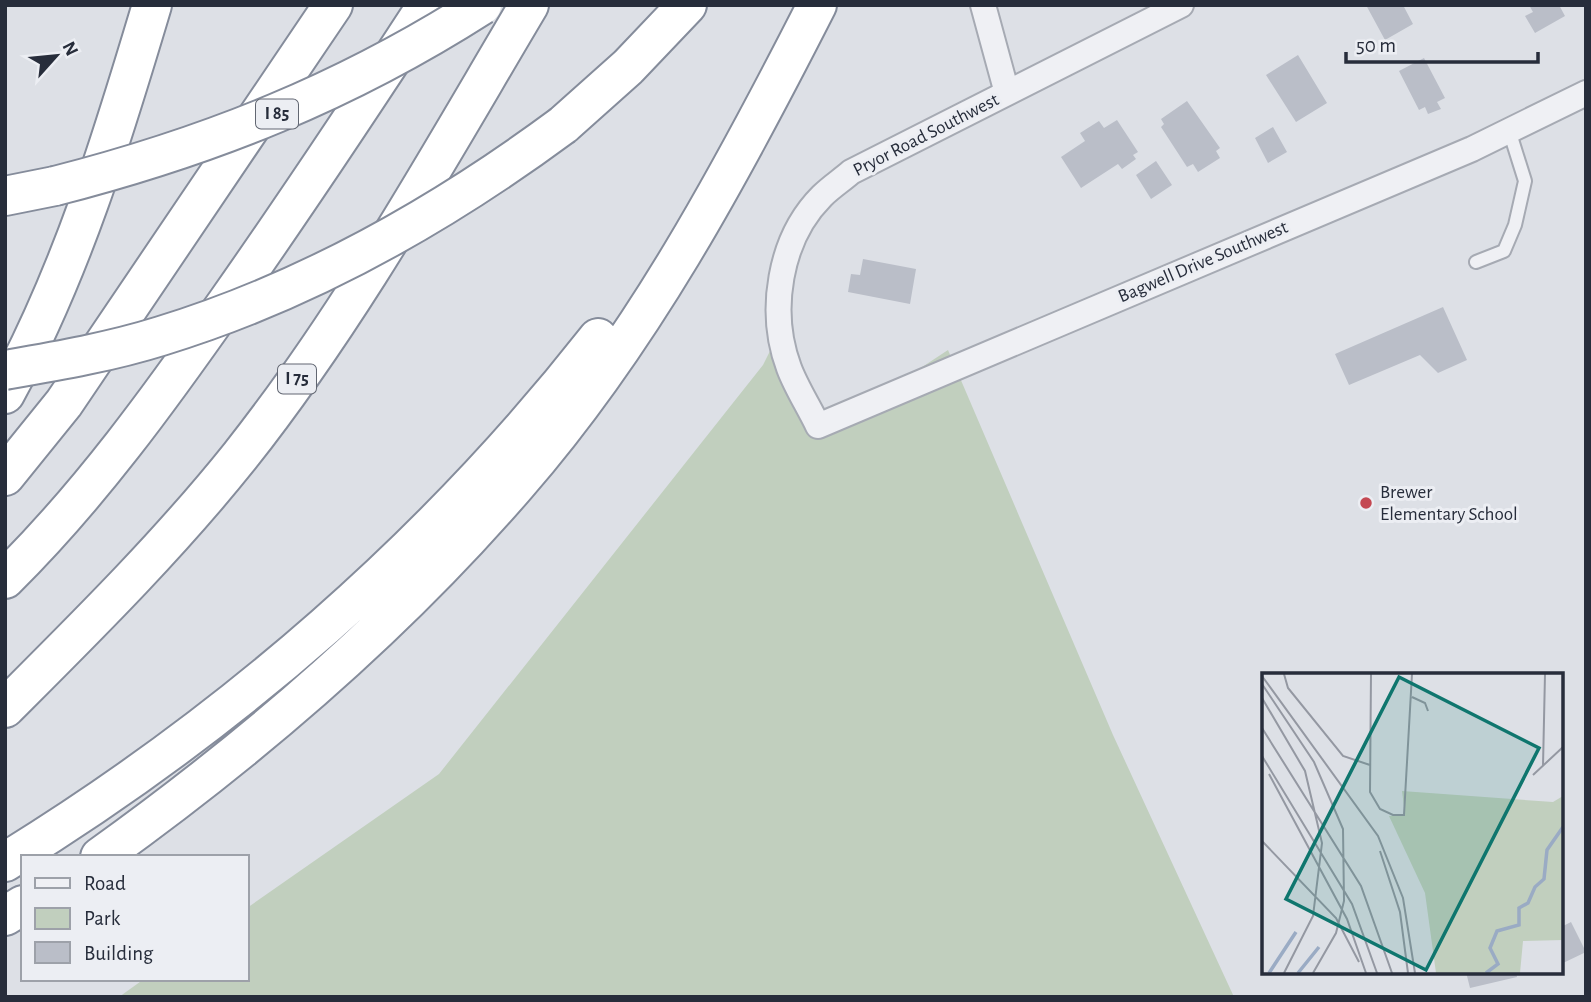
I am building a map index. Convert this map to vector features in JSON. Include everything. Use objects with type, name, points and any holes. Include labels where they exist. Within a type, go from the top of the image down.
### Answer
[{"type":"highway","points":[[5,394],[63,276],[112,140],[152,5]]},
{"type":"highway","points":[[5,476],[64,402],[333,5]]},
{"type":"highway","points":[[5,579],[119,451],[165,392],[317,174],[427,5]]},
{"type":"highway","name":"I 85","points":[[5,196],[142,163],[215,139],[303,104],[403,54],[482,5]]},
{"type":"highway","name":"I 75","points":[[5,708],[119,594],[232,465],[289,390],[370,272],[529,5]]},
{"type":"highway","points":[[5,370],[159,337],[225,316],[292,288],[424,220],[473,190],[563,125],[628,67],[687,5]]},
{"type":"highway","points":[[103,855],[279,720],[402,607],[518,483],[633,330],[673,267],[775,88],[817,5]]},
{"type":"highway","points":[[5,862],[72,821],[167,754],[256,685],[344,610],[426,532],[508,445],[631,297],[726,167],[775,88]]},
{"type":"highway","points":[[5,916],[21,906]]},
{"type":"street","points":[[983,5],[1007,93]]},
{"type":"street","name":"Pryor Road Southwest","points":[[818,426],[789,367],[778,323],[781,273],[798,228],[821,197],[851,172],[1181,5]]},
{"type":"street","name":"Bagwell Drive Southwest","points":[[818,426],[1509,130],[1586,93]]},
{"type":"lane","points":[[1476,262],[1504,251],[1515,225],[1525,181],[1509,130]]},
{"type":"green space","points":[[771,349],[828,429],[948,350],[1113,735],[1234,997],[119,997],[141,981],[248,981],[248,907],[439,774],[763,365]]},
{"type":"building","points":[[1366,5],[1403,5],[1413,24],[1385,40]]},
{"type":"building","points":[[1529,5],[1559,5],[1565,16],[1535,33],[1525,16],[1533,12]]},
{"type":"building","points":[[1298,55],[1327,103],[1296,122],[1266,75]]},
{"type":"building","points":[[1424,58],[1445,98],[1437,102],[1441,109],[1428,114],[1425,107],[1419,110],[1399,71]]},
{"type":"building","points":[[1187,101],[1220,148],[1216,151],[1220,158],[1198,172],[1193,164],[1187,167],[1161,127],[1164,124],[1161,119]]},
{"type":"building","points":[[1117,120],[1138,152],[1133,155],[1136,159],[1122,169],[1118,164],[1081,188],[1061,157],[1085,141],[1080,133],[1099,121],[1104,128]]},
{"type":"building","points":[[1273,127],[1287,152],[1268,163],[1255,138]]},
{"type":"building","points":[[1156,161],[1172,185],[1151,199],[1136,175]]},
{"type":"building","points":[[863,259],[916,269],[910,304],[848,292],[851,274],[860,275]]},
{"type":"building","points":[[1443,307],[1467,360],[1438,373],[1420,355],[1349,385],[1335,354]]},
{"type":"building","points":[[1571,922],[1586,952],[1563,963],[1563,926]]},
{"type":"building","points":[[1466,974],[1516,974],[1517,977],[1470,988]]},
{"type":"place","name":"Brewer Elementary School","points":[[1366,503]]}]
